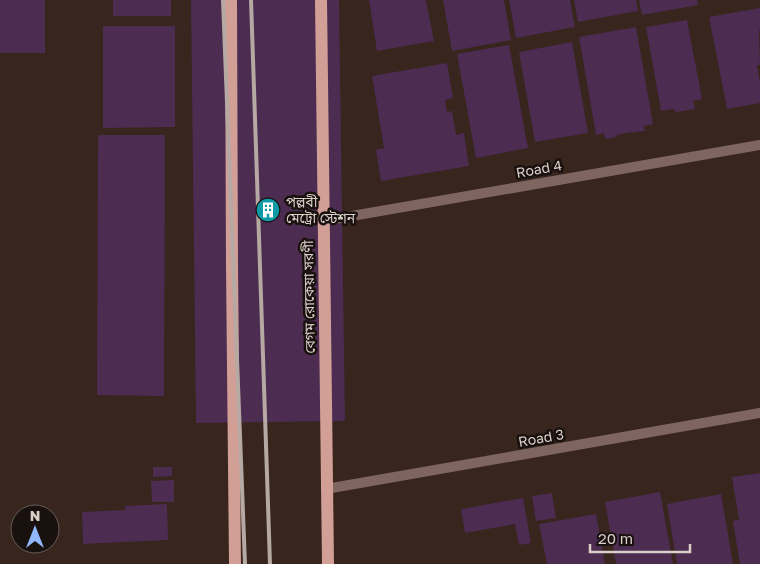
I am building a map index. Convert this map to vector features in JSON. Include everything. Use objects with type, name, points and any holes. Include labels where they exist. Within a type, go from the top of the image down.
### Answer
[{"type":"main road","points":[[231,0],[235,564]]},
{"type":"main road","name":"বেগম রোকেয়া সরণী","points":[[321,0],[328,564]]},
{"type":"street","name":"Road 4","points":[[323,221],[760,145]]},
{"type":"street","name":"Road 3","points":[[326,489],[760,413]]},
{"type":"building","points":[[0,0],[45,0],[45,53],[0,53]]},
{"type":"building","points":[[113,0],[171,0],[171,16],[113,16]]},
{"type":"building","name":"পল্লবী মেট্রো স্টেশন","points":[[191,0],[339,0],[345,421],[196,423]]},
{"type":"building","points":[[369,0],[426,0],[434,41],[377,51]]},
{"type":"building","points":[[443,0],[504,0],[511,40],[452,51]]},
{"type":"building","points":[[509,0],[570,0],[575,27],[516,38]]},
{"type":"building","points":[[574,0],[636,0],[638,11],[578,22]]},
{"type":"building","points":[[639,0],[697,0],[698,5],[642,15]]},
{"type":"building","points":[[760,8],[760,65],[757,65],[760,82],[760,103],[727,109],[709,17]]},
{"type":"building","points":[[687,20],[702,99],[693,101],[695,109],[676,112],[674,109],[661,111],[646,27]]},
{"type":"building","points":[[103,26],[175,26],[175,127],[103,128]]},
{"type":"building","points":[[636,27],[653,124],[644,126],[645,131],[631,132],[605,139],[604,133],[596,135],[579,37]]},
{"type":"building","points":[[572,42],[588,133],[535,142],[519,52]]},
{"type":"building","points":[[509,45],[528,148],[476,158],[457,54]]},
{"type":"building","points":[[447,63],[453,98],[445,100],[447,112],[452,111],[456,135],[464,133],[469,166],[381,181],[376,150],[384,148],[372,76]]},
{"type":"building","points":[[98,135],[165,135],[164,396],[97,395]]},
{"type":"building","points":[[153,467],[172,467],[172,476],[153,477]]},
{"type":"building","points":[[760,473],[760,564],[740,564],[733,521],[739,520],[732,477]]},
{"type":"building","points":[[174,480],[174,502],[152,502],[151,481]]},
{"type":"building","points":[[660,492],[673,564],[616,564],[605,502]]},
{"type":"building","points":[[552,493],[556,518],[536,521],[532,496]]},
{"type":"building","points":[[721,494],[733,564],[677,564],[667,504]]},
{"type":"building","points":[[523,498],[531,543],[519,545],[515,524],[465,533],[461,509]]},
{"type":"building","points":[[167,504],[168,540],[83,544],[82,512],[125,510],[125,506]]},
{"type":"building","points":[[596,514],[605,564],[547,564],[539,524]]},
{"type":"railway","points":[[223,0],[245,564]]},
{"type":"railway","points":[[251,0],[270,564]]},
{"type":"place","name":"পল্লবী মেট্রো স্টেশন","points":[[268,210]]}]
